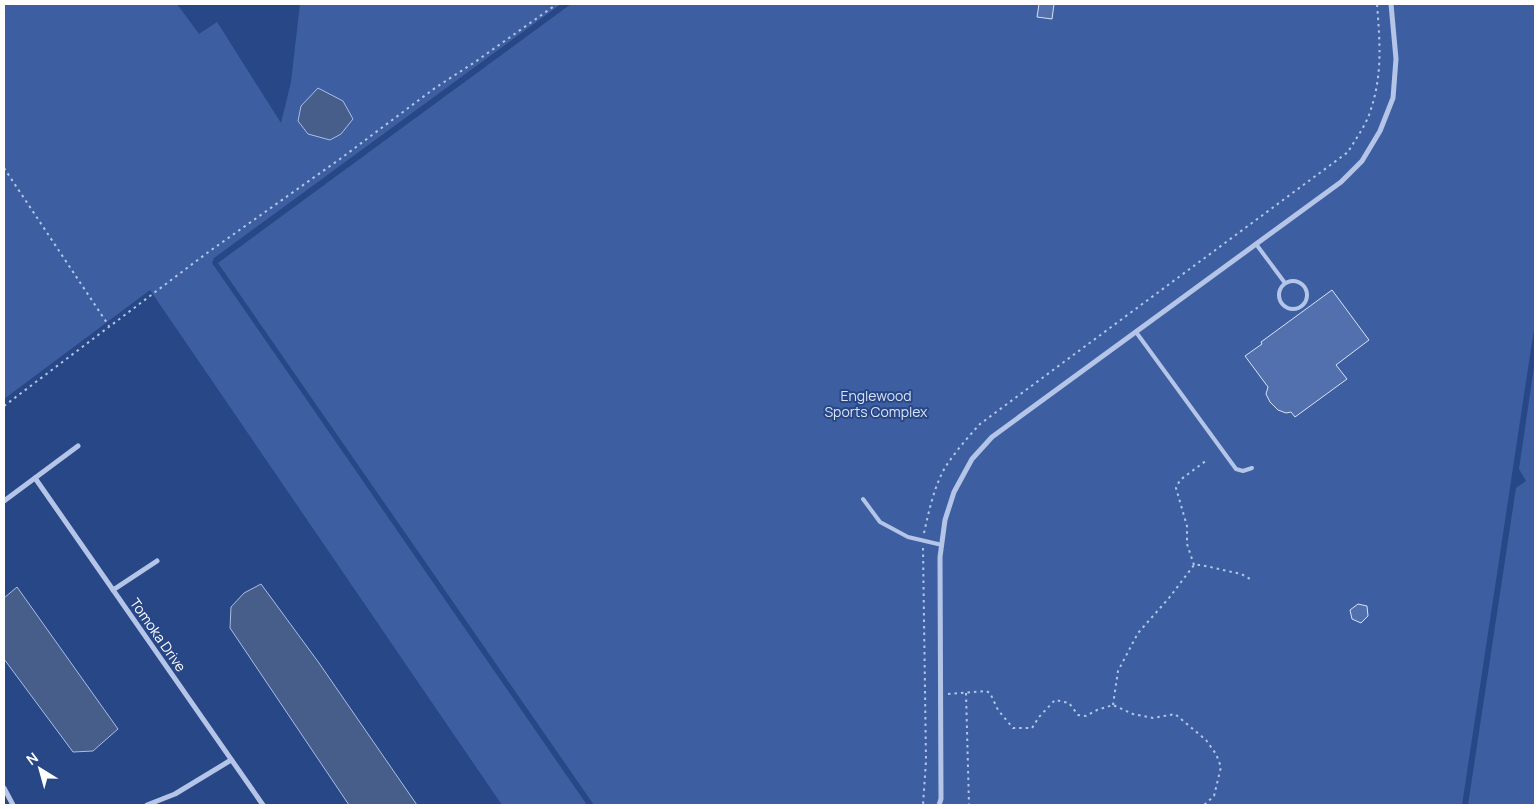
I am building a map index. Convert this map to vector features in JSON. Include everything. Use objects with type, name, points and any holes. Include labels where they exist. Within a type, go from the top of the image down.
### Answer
[{"type":"street","points":[[939,805],[941,799],[940,557],[945,520],[954,492],[972,459],[992,437],[1341,182],[1362,160],[1380,131],[1393,98],[1396,59],[1391,4]]},
{"type":"street","points":[[4,501],[78,446]]},
{"type":"street","name":"Tomoka Drive","points":[[35,478],[263,805]]},
{"type":"street","points":[[113,590],[157,561]]},
{"type":"street","points":[[147,805],[175,794],[231,760]]},
{"type":"street","points":[[4,788],[13,805]]},
{"type":"lane","points":[[1256,244],[1285,283]]},
{"type":"lane","points":[[1296,281],[1304,286],[1308,296],[1304,305],[1300,308],[1291,310],[1280,302],[1278,293],[1285,283],[1296,281]]},
{"type":"lane","points":[[1136,332],[1236,469],[1243,471],[1252,468]]},
{"type":"lane","points":[[863,499],[880,522],[908,537],[942,545]]},
{"type":"path","points":[[4,406],[207,253],[340,159],[435,88],[557,4]]},
{"type":"path","points":[[923,805],[926,761],[922,540],[935,490],[945,468],[980,424],[1348,152],[1368,116],[1379,78],[1380,44],[1377,4]]},
{"type":"path","points":[[4,168],[109,326]]},
{"type":"path","points":[[1194,565],[1187,544],[1186,526],[1176,488],[1180,480],[1207,460]]},
{"type":"path","points":[[1113,705],[1118,671],[1134,639],[1194,565],[1201,564],[1241,574],[1252,580]]},
{"type":"path","points":[[941,695],[986,691],[990,693],[998,710],[1012,728],[1032,728],[1039,717],[1056,700],[1069,703],[1078,715],[1086,716],[1113,705],[1132,714],[1153,718],[1175,714],[1206,740],[1216,754],[1221,767],[1214,796],[1204,805]]},
{"type":"path","points":[[966,693],[969,805]]},
{"type":"green space","points":[[4,4],[177,4],[199,34],[217,22],[281,123],[291,82],[300,4],[561,4],[214,258],[212,263],[587,805],[502,805],[150,290],[4,399]],"holes":[[[301,106],[308,134],[298,121]]]},
{"type":"green space","name":"Englewood Sports Complex","points":[[571,4],[1535,4],[1535,322],[1462,805],[594,805],[218,263]]},
{"type":"green space","points":[[1535,360],[1535,805],[1468,805],[1516,488],[1526,481],[1519,469]]},
{"type":"shaded area","points":[[318,88],[343,101],[353,119],[341,134],[330,140],[308,134],[298,121],[301,106]]},
{"type":"shaded area","points":[[261,584],[319,663],[417,805],[349,805],[230,628],[231,607],[244,593]]},
{"type":"shaded area","points":[[17,587],[118,729],[93,751],[73,752],[4,659],[4,598]]},
{"type":"building","points":[[1039,4],[1054,4],[1052,19],[1037,17]]},
{"type":"building","points":[[1332,290],[1369,340],[1336,365],[1347,379],[1295,417],[1291,412],[1286,413],[1278,410],[1270,402],[1266,394],[1268,387],[1245,356]]},
{"type":"building","points":[[1358,604],[1367,606],[1368,616],[1361,623],[1352,619],[1350,610]]}]
